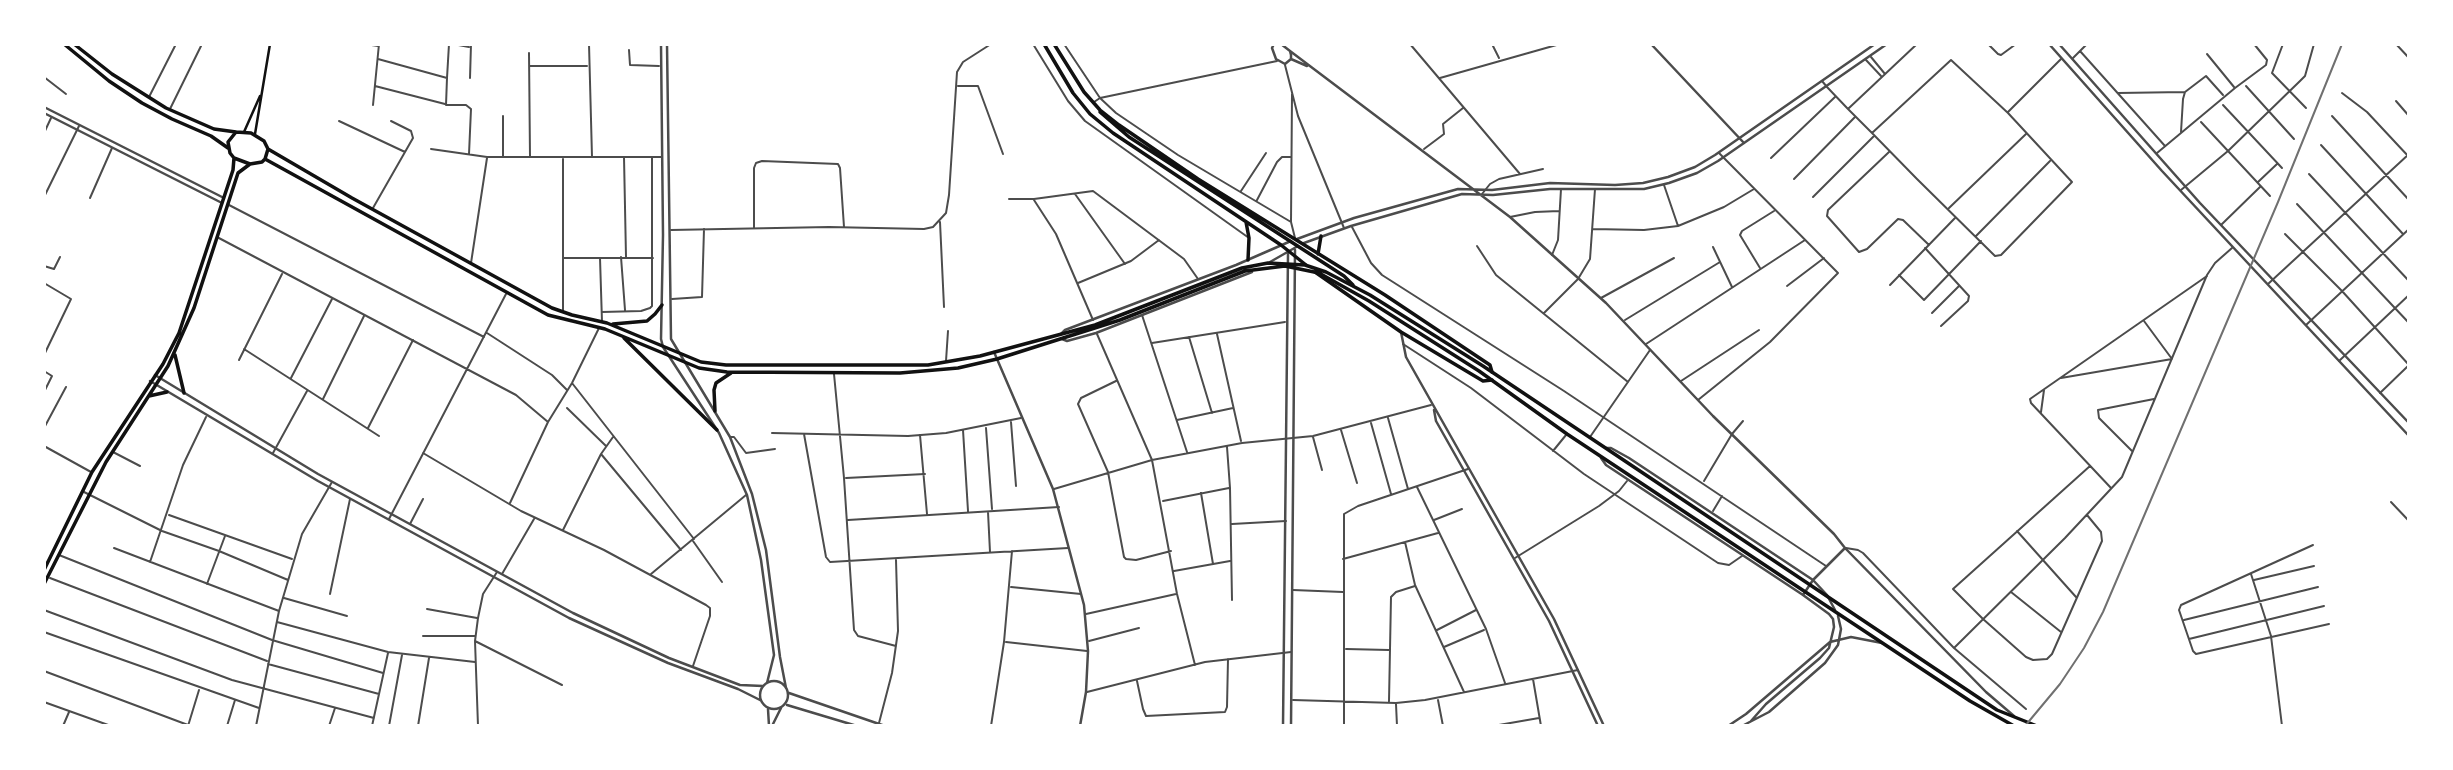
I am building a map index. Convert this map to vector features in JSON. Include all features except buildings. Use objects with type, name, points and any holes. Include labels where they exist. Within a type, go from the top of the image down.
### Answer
[{"type":"main road","points":[[44,570],[92,472],[163,364],[188,315],[224,202],[234,158],[228,148],[211,136],[142,103],[109,81],[64,44]]},
{"type":"main road","points":[[74,44],[112,74],[170,110],[214,129],[254,134],[264,141],[268,149],[372,209],[563,312],[605,323],[701,362],[726,365],[900,367],[946,362],[1062,337]]},
{"type":"main road","points":[[254,134],[270,44]]},
{"type":"main road","points":[[1044,44],[1073,93],[1090,114],[1113,133],[1281,246],[1401,332],[1483,380],[1492,380]]},
{"type":"main road","points":[[1054,44],[1092,103],[1100,110],[1198,179],[1385,295],[1490,365],[1492,373]]},
{"type":"main road","points":[[244,132],[262,91]]},
{"type":"main road","points":[[1100,110],[1104,118],[1159,157],[1349,279],[1354,286]]},
{"type":"main road","points":[[228,148],[230,138],[236,132]]},
{"type":"main road","points":[[44,584],[112,452],[174,353],[217,237],[224,202],[238,173],[250,164],[262,162],[268,149]]},
{"type":"main road","points":[[234,158],[250,164]]},
{"type":"main road","points":[[265,159],[548,315],[599,328],[699,369],[733,372],[920,372],[958,368],[997,359],[1068,335],[1256,264],[1305,265],[1354,286],[1483,366],[1997,710],[2037,726]]},
{"type":"main road","points":[[1246,222],[1250,238],[1248,260]]},
{"type":"main road","points":[[1318,254],[1321,236]]},
{"type":"main road","points":[[1068,335],[1120,320],[1245,271],[1285,266],[1305,269],[1332,279],[1479,371],[1567,434],[1969,701],[2014,726]]},
{"type":"main road","points":[[605,323],[647,321],[662,305]]},
{"type":"main road","points":[[622,337],[718,430]]},
{"type":"main road","points":[[174,353],[184,393]]},
{"type":"main road","points":[[715,411],[716,383],[733,372]]},
{"type":"main road","points":[[148,396],[167,392]]},
{"type":"main road","points":[[92,472],[99,476]]},
{"type":"street","points":[[149,98],[176,44]]},
{"type":"street","points":[[170,110],[202,44]]},
{"type":"street","points":[[365,44],[379,45],[373,105]]},
{"type":"street","points":[[446,104],[451,44],[471,45],[470,78]]},
{"type":"street","points":[[589,44],[592,157]]},
{"type":"street","points":[[661,44],[661,339],[663,347],[718,430],[747,495],[761,560],[774,655],[760,700]]},
{"type":"street","points":[[667,44],[671,339],[730,438],[751,494],[766,550],[786,688],[789,693],[885,726]]},
{"type":"street","points":[[670,230],[924,229],[940,221],[946,213],[949,195],[956,86],[960,65],[991,44]]},
{"type":"street","points":[[1033,44],[1068,101],[1085,121],[1250,238]]},
{"type":"street","points":[[1064,44],[1100,98],[1116,113],[1178,155],[1291,222]]},
{"type":"street","points":[[1268,44],[1277,61]]},
{"type":"street","points":[[1272,48],[1275,44]]},
{"type":"street","points":[[1281,44],[1287,45],[1291,59]]},
{"type":"street","points":[[1410,44],[1520,174]]},
{"type":"street","points":[[1492,44],[1499,59]]},
{"type":"street","points":[[1439,78],[1560,44]]},
{"type":"street","points":[[1651,44],[1744,143]]},
{"type":"street","points":[[1875,44],[1695,167],[1668,177],[1643,183],[1550,183],[1485,190],[1458,189],[1341,222],[1065,330],[1062,337],[1067,341],[1096,333],[1253,271],[1321,236],[1462,194],[1561,189],[1644,189],[1697,173],[1887,44]]},
{"type":"street","points":[[1848,109],[1917,44]]},
{"type":"street","points":[[1988,44],[2001,55],[2015,44]]},
{"type":"street","points":[[2049,44],[2180,191],[2409,436]]},
{"type":"street","points":[[2059,44],[2221,226],[2409,424]]},
{"type":"street","points":[[2072,59],[2087,44]]},
{"type":"street","points":[[2156,154],[2266,65],[2267,60],[2254,44]]},
{"type":"street","points":[[2283,44],[2272,73],[2306,108]]},
{"type":"street","points":[[2180,191],[2228,151],[2305,76],[2314,44]]},
{"type":"street","points":[[2396,44],[2409,58]]},
{"type":"street","points":[[629,50],[630,65],[662,66]]},
{"type":"street","points":[[1290,51],[1305,61],[1307,66]]},
{"type":"street","points":[[2080,51],[2165,146]]},
{"type":"street","points":[[528,53],[530,158]]},
{"type":"street","points":[[2207,54],[2235,88]]},
{"type":"street","points":[[1870,56],[1885,74]]},
{"type":"street","points":[[378,59],[447,78]]},
{"type":"street","points":[[1285,64],[1291,59]]},
{"type":"street","points":[[1291,59],[1307,66],[1510,217],[1600,299],[1732,434],[1809,507],[1845,548],[1986,692],[2017,718]]},
{"type":"street","points":[[2008,113],[2062,59]]},
{"type":"street","points":[[1866,60],[1881,77]]},
{"type":"street","points":[[1812,197],[1873,134],[1951,60],[2008,113],[2070,178],[2071,185],[1999,257],[1995,256],[1947,209],[1890,151],[1873,134],[1856,117],[1848,109],[1822,82]]},
{"type":"street","points":[[1092,103],[1100,98],[1277,61],[1285,64]]},
{"type":"street","points":[[1285,64],[1298,116],[1344,228]]},
{"type":"street","points":[[529,66],[589,66]]},
{"type":"street","points":[[2117,93],[2185,92],[2206,76],[2224,97]]},
{"type":"street","points":[[44,77],[66,94]]},
{"type":"street","points":[[375,86],[446,104],[470,107],[469,154]]},
{"type":"street","points":[[956,86],[978,86],[1003,154]]},
{"type":"street","points":[[2246,86],[2294,139]]},
{"type":"street","points":[[1291,726],[1295,248],[1291,222],[1292,92]]},
{"type":"street","points":[[2180,133],[2185,92]]},
{"type":"street","points":[[2267,285],[2409,156],[2367,112],[2342,93]]},
{"type":"street","points":[[1771,158],[1836,96]]},
{"type":"street","points":[[2396,101],[2409,116]]},
{"type":"street","points":[[2223,105],[2282,168]]},
{"type":"street","points":[[44,107],[484,337]]},
{"type":"street","points":[[1423,151],[1444,134],[1443,124],[1464,107]]},
{"type":"street","points":[[44,113],[224,202]]},
{"type":"street","points":[[503,116],[503,158]]},
{"type":"street","points":[[2332,116],[2409,200]]},
{"type":"street","points":[[44,133],[52,117]]},
{"type":"street","points":[[1794,179],[1856,117]]},
{"type":"street","points":[[339,121],[405,152]]},
{"type":"street","points":[[372,209],[412,138],[412,133],[391,121]]},
{"type":"street","points":[[2201,122],[2270,196]]},
{"type":"street","points":[[44,197],[80,125]]},
{"type":"street","points":[[1947,209],[2026,134]]},
{"type":"street","points":[[2320,145],[2404,235]]},
{"type":"street","points":[[90,198],[112,147]]},
{"type":"street","points":[[432,149],[503,158],[663,157]]},
{"type":"street","points":[[1890,151],[1828,211],[1827,216],[1859,252],[1867,250],[1898,219],[1903,220],[1929,245]]},
{"type":"street","points":[[1698,400],[1770,342],[1838,273],[1718,152]]},
{"type":"street","points":[[1240,192],[1266,153]]},
{"type":"street","points":[[1256,201],[1277,162],[1282,157],[1291,156]]},
{"type":"street","points":[[471,264],[487,157]]},
{"type":"street","points":[[624,157],[625,257]]},
{"type":"street","points":[[602,312],[646,310],[652,306],[652,157]]},
{"type":"street","points":[[563,158],[563,312]]},
{"type":"street","points":[[1976,236],[2051,160]]},
{"type":"street","points":[[754,228],[754,168],[757,163],[762,162],[838,164],[844,228]]},
{"type":"street","points":[[2257,183],[2278,163]]},
{"type":"street","points":[[1482,195],[1494,181],[1543,169]]},
{"type":"street","points":[[2309,174],[2409,281]]},
{"type":"street","points":[[1544,313],[1578,279],[1590,259],[1595,184]]},
{"type":"street","points":[[1664,184],[1678,226]]},
{"type":"street","points":[[2221,226],[2261,187]]},
{"type":"street","points":[[1552,256],[1558,240],[1561,189]]},
{"type":"street","points":[[1593,229],[1644,230],[1678,226],[1724,207],[1754,190]]},
{"type":"street","points":[[1009,199],[1095,192],[1184,259],[1198,280]]},
{"type":"street","points":[[1075,193],[1125,264]]},
{"type":"street","points":[[1034,199],[1056,234],[1093,320]]},
{"type":"street","points":[[2297,204],[2409,323]]},
{"type":"street","points":[[1760,269],[1740,235],[1775,210]]},
{"type":"street","points":[[1510,217],[1560,211]]},
{"type":"street","points":[[1890,285],[1956,217]]},
{"type":"street","points":[[940,221],[944,307]]},
{"type":"street","points":[[1351,226],[1371,263],[1382,275],[1604,417],[1826,566]]},
{"type":"street","points":[[671,299],[702,297],[704,229]]},
{"type":"street","points":[[2305,325],[2409,229]]},
{"type":"street","points":[[2285,234],[2342,291],[2409,365],[2380,393]]},
{"type":"street","points":[[217,237],[516,395],[548,422]]},
{"type":"street","points":[[1645,345],[1806,239]]},
{"type":"street","points":[[1077,283],[1125,264],[1159,240]]},
{"type":"street","points":[[1899,275],[1924,300],[1981,241]]},
{"type":"street","points":[[1476,246],[1493,273],[1628,382]]},
{"type":"street","points":[[1713,247],[1732,287]]},
{"type":"street","points":[[1954,648],[2122,477],[2207,275],[2232,247]]},
{"type":"street","points":[[1925,248],[1969,298],[1941,327]]},
{"type":"street","points":[[1283,726],[1289,252]]},
{"type":"street","points":[[44,266],[54,269],[60,257]]},
{"type":"street","points":[[600,257],[602,312],[605,323]]},
{"type":"street","points":[[621,257],[625,311]]},
{"type":"street","points":[[563,258],[653,258]]},
{"type":"street","points":[[1600,299],[1674,258]]},
{"type":"street","points":[[1787,286],[1825,258]]},
{"type":"street","points":[[1623,322],[1720,262]]},
{"type":"street","points":[[239,360],[283,272]]},
{"type":"street","points":[[2112,489],[2030,399],[2207,275]]},
{"type":"street","points":[[44,284],[71,299],[44,355]]},
{"type":"street","points":[[1933,313],[1960,285]]},
{"type":"street","points":[[389,519],[507,292]]},
{"type":"street","points":[[2339,361],[2409,295]]},
{"type":"street","points":[[290,379],[332,298]]},
{"type":"street","points":[[323,400],[365,314]]},
{"type":"street","points":[[1142,315],[1187,453]]},
{"type":"street","points":[[2144,320],[2172,359]]},
{"type":"street","points":[[1151,343],[1287,322]]},
{"type":"street","points":[[510,504],[548,422],[572,383],[599,328]]},
{"type":"street","points":[[1680,382],[1759,330]]},
{"type":"street","points":[[946,362],[948,331]]},
{"type":"street","points":[[486,332],[552,375],[567,390]]},
{"type":"street","points":[[1401,332],[1406,357],[1434,409],[1436,421],[1554,619],[1604,726]]},
{"type":"street","points":[[1096,333],[1152,460],[1177,594],[1195,664]]},
{"type":"street","points":[[1216,333],[1242,443]]},
{"type":"street","points":[[1189,337],[1212,413]]},
{"type":"street","points":[[368,429],[413,340]]},
{"type":"street","points":[[1402,344],[1471,388],[1614,495],[1723,565],[1729,565],[1742,555]]},
{"type":"street","points":[[244,349],[379,436]]},
{"type":"street","points":[[1589,438],[1650,349]]},
{"type":"street","points":[[994,352],[1053,489],[1086,614],[1086,692],[1080,726]]},
{"type":"street","points":[[2058,378],[2172,359]]},
{"type":"street","points":[[44,371],[52,376],[44,392]]},
{"type":"street","points":[[834,372],[853,625],[856,634],[897,646]]},
{"type":"street","points":[[155,375],[332,482],[573,613],[692,667],[740,685],[776,681],[786,688]]},
{"type":"street","points":[[1117,380],[1079,401],[1108,472],[1126,559],[1136,560],[1171,551]]},
{"type":"street","points":[[150,382],[350,498],[569,618],[668,663],[760,700],[768,709],[771,726]]},
{"type":"street","points":[[572,383],[693,540],[722,582]]},
{"type":"street","points":[[44,428],[65,387]]},
{"type":"street","points":[[2041,413],[2044,389]]},
{"type":"street","points":[[272,454],[308,390]]},
{"type":"street","points":[[2133,453],[2099,418],[2098,410],[2155,399]]},
{"type":"street","points":[[1053,489],[1152,460],[1242,443],[1313,436],[1431,405]]},
{"type":"street","points":[[567,408],[607,446]]},
{"type":"street","points":[[1177,420],[1234,408]]},
{"type":"street","points":[[150,563],[183,465],[207,416]]},
{"type":"street","points":[[1388,417],[1408,489]]},
{"type":"street","points":[[772,433],[920,435],[1023,418]]},
{"type":"street","points":[[1011,421],[1016,486]]},
{"type":"street","points":[[1702,483],[1743,421]]},
{"type":"street","points":[[1371,422],[1391,494]]},
{"type":"street","points":[[986,426],[992,510]]},
{"type":"street","points":[[1341,429],[1357,483]]},
{"type":"street","points":[[963,430],[968,512]]},
{"type":"street","points":[[804,433],[826,557],[830,562],[1070,548]]},
{"type":"street","points":[[1553,451],[1567,434]]},
{"type":"street","points":[[920,435],[927,514]]},
{"type":"street","points":[[1313,436],[1322,470]]},
{"type":"street","points":[[563,530],[601,454],[613,437]]},
{"type":"street","points":[[730,438],[734,437],[746,453],[775,449]]},
{"type":"street","points":[[44,446],[92,472]]},
{"type":"street","points":[[1227,446],[1232,600]]},
{"type":"street","points":[[1603,448],[1611,448],[1629,458],[1814,580],[1827,595],[1839,618],[1838,645],[1825,663],[1769,712],[1742,726]]},
{"type":"street","points":[[112,452],[140,466]]},
{"type":"street","points":[[423,453],[534,518],[563,530],[710,608],[710,616],[692,667]]},
{"type":"street","points":[[601,454],[681,550]]},
{"type":"street","points":[[1600,456],[1605,465],[1829,614],[1834,627],[1829,648],[1766,704],[1751,721]]},
{"type":"street","points":[[2087,514],[2101,532],[2102,541],[2052,654],[2046,659],[2033,660],[2026,657],[1983,619],[1954,591],[1954,586],[2090,466]]},
{"type":"street","points":[[1344,726],[1344,514],[1347,510],[1467,469]]},
{"type":"street","points":[[844,478],[925,474]]},
{"type":"street","points":[[1518,557],[1614,495],[1628,480]]},
{"type":"street","points":[[256,726],[276,622],[294,559],[308,520],[332,482]]},
{"type":"street","points":[[1417,486],[1486,629],[1506,684]]},
{"type":"street","points":[[1161,501],[1230,488]]},
{"type":"street","points":[[82,491],[162,531],[289,580]]},
{"type":"street","points":[[1201,493],[1213,564]]},
{"type":"street","points":[[650,575],[751,494]]},
{"type":"street","points":[[1712,512],[1722,496]]},
{"type":"street","points":[[330,594],[350,498]]},
{"type":"street","points":[[410,525],[423,499]]},
{"type":"street","points":[[2391,502],[2409,521]]},
{"type":"street","points":[[847,520],[1059,507]]},
{"type":"street","points":[[1433,520],[1462,509]]},
{"type":"street","points":[[988,511],[990,553]]},
{"type":"street","points":[[168,514],[294,559]]},
{"type":"street","points":[[502,574],[534,518]]},
{"type":"street","points":[[1231,524],[1286,521]]},
{"type":"street","points":[[2017,531],[2077,598]]},
{"type":"street","points":[[1343,559],[1439,533]]},
{"type":"street","points":[[207,585],[225,535]]},
{"type":"street","points":[[1405,542],[1416,586],[1464,693]]},
{"type":"street","points":[[2313,545],[2180,605],[2179,610],[2193,652],[2200,654],[2329,624]]},
{"type":"street","points":[[114,548],[279,611]]},
{"type":"street","points":[[1803,595],[1826,566],[1845,548]]},
{"type":"street","points":[[1845,548],[1863,553],[1954,648],[2026,709]]},
{"type":"street","points":[[991,726],[1004,642],[1012,551]]},
{"type":"street","points":[[58,555],[272,640],[383,673]]},
{"type":"street","points":[[1518,557],[1598,726]]},
{"type":"street","points":[[878,724],[897,646],[896,558]]},
{"type":"street","points":[[1173,571],[1231,561]]},
{"type":"street","points":[[2253,581],[2314,566]]},
{"type":"street","points":[[478,726],[475,641],[483,594],[497,572]]},
{"type":"street","points":[[2251,574],[2271,636],[2282,726]]},
{"type":"street","points":[[47,577],[268,662],[379,694]]},
{"type":"street","points":[[1389,703],[1391,597],[1396,592],[1416,586]]},
{"type":"street","points":[[1010,587],[1081,594]]},
{"type":"street","points":[[2183,621],[2318,587]]},
{"type":"street","points":[[1292,590],[1344,592]]},
{"type":"street","points":[[2010,592],[2062,633]]},
{"type":"street","points":[[1086,614],[1177,594]]},
{"type":"street","points":[[283,598],[347,616]]},
{"type":"street","points":[[2188,639],[2324,606]]},
{"type":"street","points":[[427,609],[478,618]]},
{"type":"street","points":[[44,610],[263,690],[374,718]]},
{"type":"street","points":[[1436,630],[1476,610]]},
{"type":"street","points":[[276,622],[388,652],[475,662]]},
{"type":"street","points":[[1088,642],[1139,628]]},
{"type":"street","points":[[1443,647],[1486,629]]},
{"type":"street","points":[[44,632],[260,709]]},
{"type":"street","points":[[423,636],[476,636]]},
{"type":"street","points":[[1728,726],[1746,714],[1830,642],[1851,637],[1885,643]]},
{"type":"street","points":[[475,641],[562,685]]},
{"type":"street","points":[[1004,642],[1088,651]]},
{"type":"street","points":[[1345,649],[1390,650]]},
{"type":"street","points":[[372,726],[388,652]]},
{"type":"street","points":[[1086,692],[1195,664],[1292,652]]},
{"type":"street","points":[[389,726],[402,654]]},
{"type":"street","points":[[418,726],[430,657]]},
{"type":"street","points":[[1136,680],[1146,716],[1225,712],[1228,659]]},
{"type":"street","points":[[1292,700],[1396,703],[1437,698],[1578,670]]},
{"type":"street","points":[[44,671],[188,726],[199,689]]},
{"type":"street","points":[[1533,679],[1541,726]]},
{"type":"street","points":[[768,709],[780,708],[786,704],[789,693]]},
{"type":"street","points":[[1437,698],[1443,726]]},
{"type":"street","points":[[227,726],[235,700]]},
{"type":"street","points":[[44,702],[111,726]]},
{"type":"street","points":[[1396,703],[1396,726]]},
{"type":"street","points":[[786,704],[857,726],[858,718]]},
{"type":"street","points":[[329,726],[335,708]]},
{"type":"street","points":[[771,726],[780,708]]},
{"type":"street","points":[[63,726],[69,712]]},
{"type":"street","points":[[1493,726],[1510,725],[1540,717]]},
{"type":"street","points":[[92,726],[94,720]]},
{"type":"street","points":[[838,726],[839,720]]},
{"type":"street","points":[[288,725],[292,726]]},
{"type":"railway","points":[[2025,726],[2060,684],[2084,648],[2103,612],[2278,202],[2342,44]]}]
